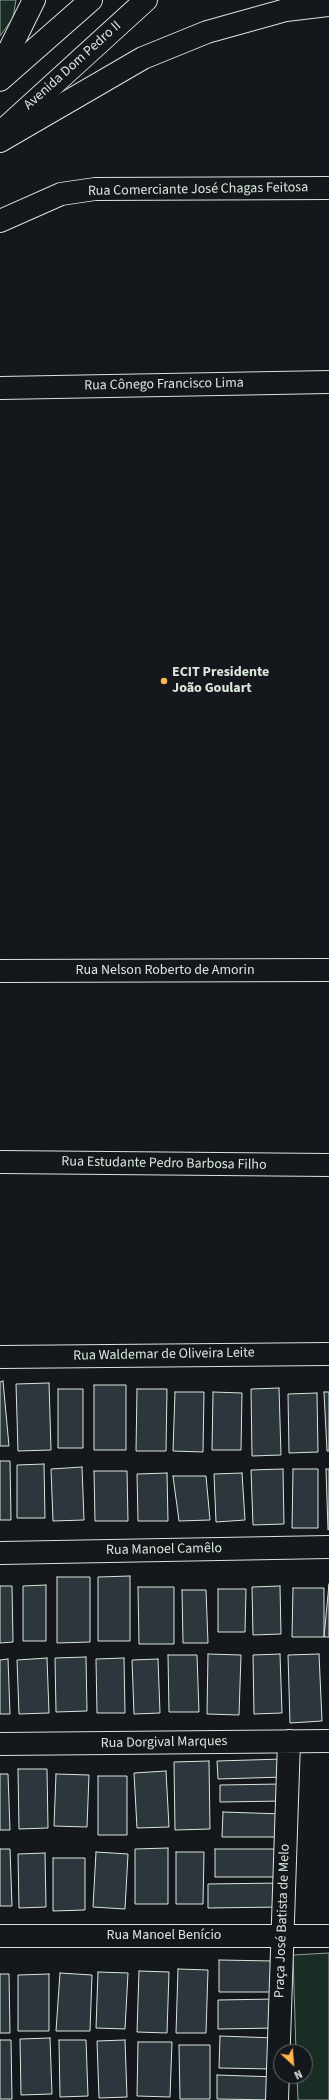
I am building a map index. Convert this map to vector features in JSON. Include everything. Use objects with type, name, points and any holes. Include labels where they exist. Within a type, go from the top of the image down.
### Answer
[{"type":"main road","points":[[0,69],[34,0]]},
{"type":"main road","points":[[0,80],[91,0]]},
{"type":"main road","name":"Avenida Dom Pedro II","points":[[0,133],[146,0]]},
{"type":"main road","points":[[0,141],[143,58],[207,32],[286,10],[329,5]]},
{"type":"main road","name":"Rua Comerciante José Chagas Feitosa","points":[[0,221],[61,194],[95,189],[329,188]]},
{"type":"main road","name":"Rua Cônego Francisco Lima","points":[[0,388],[329,382]]},
{"type":"main road","name":"Rua Nelson Roberto de Amorin","points":[[0,971],[329,970]]},
{"type":"main road","name":"Rua Estudante Pedro Barbosa Filho","points":[[0,1162],[329,1165]]},
{"type":"main road","name":"Rua Waldemar de Oliveira Leite","points":[[0,1356],[329,1354]]},
{"type":"main road","name":"Rua Manoel Camêlo","points":[[0,1553],[329,1547]]},
{"type":"main road","name":"Praça José Batista de Melo","points":[[277,2100],[289,1741]]},
{"type":"main road","name":"Rua Dorgival Marques","points":[[0,1744],[329,1741]]},
{"type":"main road","name":"Rua Manoel Benício","points":[[0,1936],[329,1936]]},
{"type":"green space","points":[[0,0],[16,0],[13,18],[0,36]]},
{"type":"green space","points":[[329,1953],[329,2100],[298,2100],[297,2084],[313,2084],[313,2044],[296,2044],[293,1955]]},
{"type":"building","points":[[3,1381],[9,1446],[0,1446],[0,1382]]},
{"type":"building","points":[[49,1383],[51,1450],[18,1451],[16,1384]]},
{"type":"building","points":[[94,1385],[126,1385],[126,1450],[94,1450]]},
{"type":"building","points":[[279,1388],[281,1455],[252,1456],[251,1389]]},
{"type":"building","points":[[58,1389],[83,1389],[83,1448],[58,1448]]},
{"type":"building","points":[[137,1389],[167,1389],[166,1451],[136,1451]]},
{"type":"building","points":[[175,1392],[204,1392],[203,1452],[173,1451]]},
{"type":"building","points":[[213,1392],[242,1393],[241,1450],[212,1450]]},
{"type":"building","points":[[324,1392],[329,1392],[329,1451],[327,1451]]},
{"type":"building","points":[[317,1393],[318,1452],[289,1453],[288,1394]]},
{"type":"building","points":[[0,1461],[10,1461],[11,1520],[0,1520]]},
{"type":"building","points":[[44,1464],[45,1518],[17,1518],[17,1465]]},
{"type":"building","points":[[82,1467],[84,1520],[53,1521],[51,1469]]},
{"type":"building","points":[[283,1469],[284,1524],[253,1525],[251,1470]]},
{"type":"building","points":[[293,1469],[318,1469],[318,1528],[292,1528]]},
{"type":"building","points":[[326,1469],[329,1469],[328,1530]]},
{"type":"building","points":[[94,1471],[127,1471],[128,1521],[95,1521]]},
{"type":"building","points":[[167,1473],[168,1521],[138,1521],[137,1474]]},
{"type":"building","points":[[242,1473],[245,1520],[216,1522],[214,1474]]},
{"type":"building","points":[[173,1476],[206,1476],[210,1520],[179,1521]]},
{"type":"building","points":[[130,1576],[130,1641],[98,1641],[98,1577]]},
{"type":"building","points":[[57,1577],[90,1577],[90,1642],[57,1643]]},
{"type":"building","points":[[329,1584],[329,1637],[324,1637]]},
{"type":"building","points":[[46,1585],[46,1641],[23,1641],[23,1586]]},
{"type":"building","points":[[0,1586],[12,1586],[13,1642],[0,1643]]},
{"type":"building","points":[[280,1586],[281,1634],[253,1635],[252,1587]]},
{"type":"building","points":[[138,1587],[174,1587],[174,1644],[139,1644]]},
{"type":"building","points":[[293,1588],[324,1588],[324,1637],[292,1637]]},
{"type":"building","points":[[218,1589],[246,1589],[245,1632],[218,1632]]},
{"type":"building","points":[[182,1590],[206,1590],[208,1643],[183,1643]]},
{"type":"building","points":[[208,1654],[241,1655],[239,1715],[207,1714]]},
{"type":"building","points":[[280,1654],[282,1713],[254,1714],[253,1655]]},
{"type":"building","points":[[319,1654],[322,1721],[290,1723],[288,1655]]},
{"type":"building","points":[[168,1655],[197,1655],[199,1712],[169,1712]]},
{"type":"building","points":[[86,1657],[87,1711],[56,1712],[55,1658]]},
{"type":"building","points":[[47,1658],[49,1713],[19,1714],[17,1660]]},
{"type":"building","points":[[124,1658],[125,1713],[97,1713],[96,1659]]},
{"type":"building","points":[[8,1659],[10,1714],[0,1714],[0,1660]]},
{"type":"building","points":[[158,1659],[160,1713],[134,1714],[132,1660]]},
{"type":"building","points":[[283,1759],[284,1777],[218,1779],[217,1761]]},
{"type":"building","points":[[209,1761],[210,1829],[175,1830],[174,1762]]},
{"type":"building","points":[[18,1769],[47,1769],[48,1828],[19,1829]]},
{"type":"building","points":[[166,1771],[169,1827],[137,1828],[134,1773]]},
{"type":"building","points":[[0,1774],[8,1774],[10,1830],[0,1830]]},
{"type":"building","points":[[56,1774],[89,1775],[87,1827],[54,1826]]},
{"type":"building","points":[[98,1776],[127,1776],[127,1835],[98,1835]]},
{"type":"building","points":[[282,1784],[283,1801],[220,1802],[220,1785]]},
{"type":"building","points":[[223,1812],[284,1814],[283,1837],[222,1837]]},
{"type":"building","points":[[168,1848],[168,1904],[135,1904],[135,1849]]},
{"type":"building","points":[[0,1849],[10,1849],[12,1906],[0,1906]]},
{"type":"building","points":[[215,1849],[281,1849],[281,1877],[215,1877]]},
{"type":"building","points":[[96,1852],[128,1854],[125,1909],[93,1907]]},
{"type":"building","points":[[176,1852],[204,1852],[203,1904],[176,1904]]},
{"type":"building","points":[[45,1853],[46,1907],[19,1908],[18,1854]]},
{"type":"building","points":[[53,1858],[85,1858],[85,1910],[53,1911]]},
{"type":"building","points":[[281,1883],[281,1907],[208,1908],[208,1884]]},
{"type":"building","points":[[219,1960],[274,1961],[273,1992],[219,1992]]},
{"type":"building","points":[[178,1969],[208,1970],[206,2033],[176,2033]]},
{"type":"building","points":[[139,1971],[169,1972],[167,2033],[137,2032]]},
{"type":"building","points":[[98,1972],[128,1973],[125,2029],[96,2028]]},
{"type":"building","points":[[60,1973],[92,1975],[90,2031],[56,2031]]},
{"type":"building","points":[[0,1974],[9,1974],[10,2033],[0,2033]]},
{"type":"building","points":[[49,1974],[49,2031],[18,2031],[18,1975]]},
{"type":"building","points":[[276,1999],[276,2028],[218,2029],[218,2000]]},
{"type":"building","points":[[220,2036],[275,2038],[275,2044],[273,2044],[273,2069],[219,2068]]},
{"type":"building","points":[[50,2038],[52,2094],[21,2095],[20,2039]]},
{"type":"building","points":[[0,2040],[11,2040],[12,2099],[0,2099]]},
{"type":"building","points":[[59,2040],[86,2040],[88,2096],[60,2097]]},
{"type":"building","points":[[125,2040],[127,2097],[99,2098],[97,2041]]},
{"type":"building","points":[[138,2042],[172,2042],[170,2097],[137,2096]]},
{"type":"building","points":[[179,2045],[210,2045],[210,2099],[180,2099]]},
{"type":"building","points":[[217,2075],[273,2077],[273,2084],[277,2084],[277,2100],[217,2099]]},
{"type":"place","name":"ECIT Presidente João Goulart","points":[[164,681]]}]
